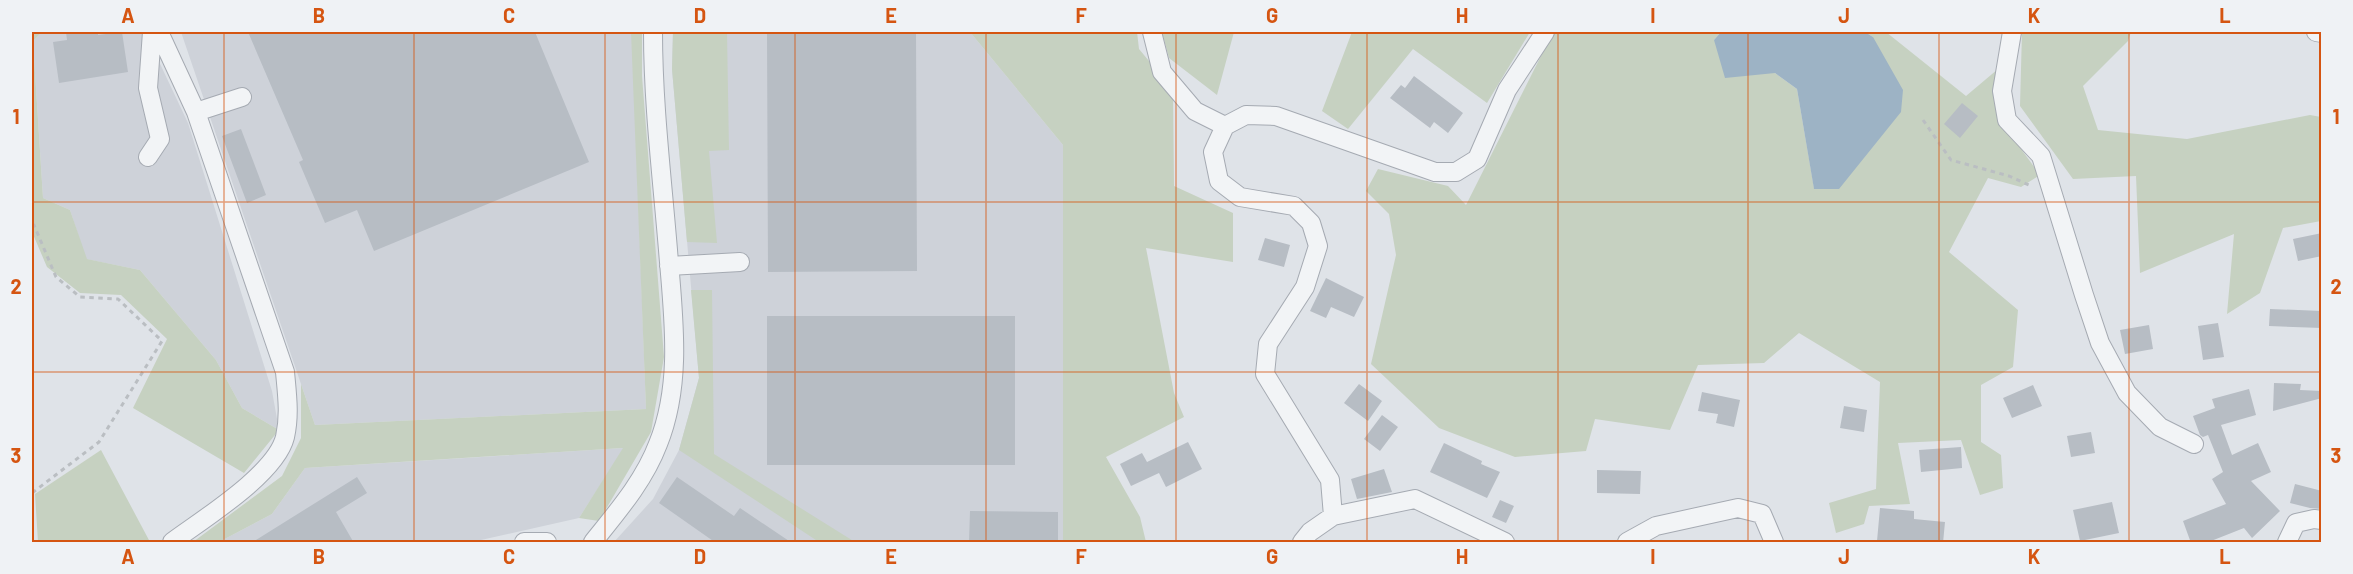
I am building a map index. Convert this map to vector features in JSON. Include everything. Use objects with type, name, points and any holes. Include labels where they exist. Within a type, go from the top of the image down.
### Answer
[{"type":"street","points":[[148,157],[160,140],[148,88],[152,32]]},
{"type":"street","points":[[159,32],[196,112],[285,372],[289,406],[285,438],[276,459],[258,477],[172,543]]},
{"type":"street","points":[[593,543],[628,498],[658,444],[672,393],[675,334],[653,75],[654,32]]},
{"type":"street","points":[[1152,32],[1162,72],[1195,111],[1225,126]]},
{"type":"street","points":[[1333,516],[1330,480],[1264,374],[1268,344],[1305,286],[1318,246],[1311,223],[1294,206],[1240,197],[1219,181],[1213,152],[1225,126],[1246,115],[1276,116],[1435,172],[1456,172],[1477,159],[1507,90],[1545,32]]},
{"type":"street","points":[[2012,32],[2002,91],[2007,120],[2041,156],[2100,343],[2127,393],[2160,427],[2194,444]]},
{"type":"street","points":[[2316,32],[2322,33]]},
{"type":"street","points":[[196,112],[242,97]]},
{"type":"street","points":[[669,266],[740,262]]},
{"type":"street","points":[[1302,543],[1310,532],[1333,516],[1414,499],[1505,543]]},
{"type":"street","points":[[1627,543],[1656,526],[1738,508],[1762,514],[1774,543]]},
{"type":"street","points":[[2287,543],[2296,523],[2314,519],[2322,520]]},
{"type":"street","points":[[524,543],[547,543]]},
{"type":"path","points":[[1923,120],[1951,160],[2009,176],[2054,196]]},
{"type":"path","points":[[32,225],[34,225],[56,277],[80,297],[118,299],[162,341],[99,442],[32,493]]},
{"type":"path","points":[[32,532],[33,543]]},
{"type":"shaded area","points":[[42,32],[145,32],[188,123],[272,391],[279,430],[242,408],[216,360],[140,270],[86,259],[70,210],[43,198],[33,41]]},
{"type":"shaded area","points":[[181,32],[638,32],[635,113],[646,409],[315,425]]},
{"type":"shaded area","points":[[673,32],[970,32],[1063,145],[1063,542],[614,542],[653,499],[679,450],[699,378],[672,69]]},
{"type":"shaded area","points":[[624,448],[579,518],[472,542],[219,542],[272,514],[305,468]]},
{"type":"green space","points":[[32,32],[42,32],[33,41],[43,198],[70,210],[87,259],[140,270],[216,360],[242,408],[279,430],[244,473],[133,408],[167,339],[121,295],[80,293],[47,267],[32,232]]},
{"type":"green space","points":[[631,32],[642,32],[642,76],[664,357],[651,432],[599,521],[579,518],[623,448],[305,468],[272,514],[219,542],[193,542],[282,476],[301,438],[301,384],[315,425],[646,409]]},
{"type":"green space","points":[[673,32],[727,32],[729,150],[709,151],[717,243],[687,242],[672,69]]},
{"type":"green space","points":[[970,32],[1137,32],[1139,49],[1173,90],[1174,186],[1233,213],[1233,262],[1146,248],[1174,393],[1184,417],[1106,457],[1140,517],[1146,542],[1063,542],[1063,145]]},
{"type":"green space","points":[[1162,32],[1234,32],[1217,95],[1169,58]]},
{"type":"green space","points":[[1352,32],[1530,32],[1487,103],[1413,49],[1348,129],[1322,111]]},
{"type":"green space","points":[[1534,32],[1721,32],[1714,40],[1775,73],[1797,89],[1814,188],[1873,37],[1865,32],[1886,32],[1966,96],[1998,69],[2000,120],[2040,175],[2021,187],[1988,178],[1949,252],[2018,310],[2013,367],[1981,385],[1981,442],[2001,455],[2003,488],[1980,495],[1961,440],[1898,443],[1910,504],[1869,506],[1864,524],[1836,533],[1829,503],[1876,489],[1880,382],[1799,333],[1764,363],[1698,365],[1670,430],[1595,419],[1586,451],[1515,457],[1439,428],[1371,364],[1396,255],[1389,214],[1366,191],[1378,169],[1448,186],[1466,205],[1547,44]]},
{"type":"green space","points":[[2022,32],[2131,32],[2128,41],[2083,86],[2098,130],[2187,139],[2310,115],[2321,117],[2321,221],[2283,228],[2260,293],[2227,314],[2234,234],[2140,273],[2136,176],[2073,179],[2020,106]]},
{"type":"green space","points":[[691,290],[712,290],[714,454],[855,542],[819,542],[679,450],[699,378]]},
{"type":"green space","points":[[101,450],[150,542],[38,542],[35,494]]},
{"type":"water","points":[[1721,32],[1865,32],[1873,37],[1903,90],[1901,112],[1839,189],[1814,189],[1797,89],[1775,73],[1725,78],[1714,40]]},
{"type":"building","points":[[66,32],[98,32],[98,35],[122,32],[128,72],[59,83],[53,42],[67,40]]},
{"type":"building","points":[[248,32],[535,32],[589,162],[374,251],[357,210],[325,223],[299,162],[303,160]]},
{"type":"building","points":[[767,32],[916,32],[917,271],[768,272]]},
{"type":"building","points":[[1414,76],[1463,113],[1448,133],[1434,122],[1430,128],[1390,98],[1401,85],[1405,88]]},
{"type":"building","points":[[1962,103],[1978,116],[1960,138],[1944,124]]},
{"type":"building","points":[[241,129],[266,195],[247,203],[222,136]]},
{"type":"building","points":[[2322,233],[2322,256],[2298,261],[2293,239]]},
{"type":"building","points":[[1265,238],[1290,245],[1284,267],[1258,260]]},
{"type":"building","points":[[1326,278],[1364,297],[1354,317],[1331,307],[1326,318],[1310,311]]},
{"type":"building","points":[[2270,309],[2322,311],[2322,328],[2269,326]]},
{"type":"building","points":[[767,316],[1015,316],[1015,465],[767,465]]},
{"type":"building","points":[[2218,323],[2224,357],[2203,360],[2198,326]]},
{"type":"building","points":[[2149,325],[2153,349],[2125,354],[2120,330]]},
{"type":"building","points":[[2274,383],[2301,384],[2300,390],[2322,391],[2322,398],[2273,411]]},
{"type":"building","points":[[1359,384],[1382,401],[1368,421],[1344,403]]},
{"type":"building","points":[[2033,385],[2042,406],[2012,418],[2003,398]]},
{"type":"building","points":[[2249,389],[2256,415],[2221,425],[2232,455],[2258,443],[2271,472],[2251,481],[2280,511],[2252,538],[2244,528],[2206,543],[2191,543],[2183,521],[2226,504],[2212,479],[2223,472],[2208,435],[2203,437],[2200,435],[2193,416],[2215,408],[2212,399]]},
{"type":"building","points":[[1702,392],[1740,400],[1734,427],[1716,423],[1718,414],[1698,411]]},
{"type":"building","points":[[1844,406],[1867,410],[1864,432],[1840,428]]},
{"type":"building","points":[[1382,415],[1398,427],[1380,451],[1364,439]]},
{"type":"building","points":[[2091,432],[2095,453],[2071,457],[2067,436]]},
{"type":"building","points":[[1188,442],[1202,469],[1166,487],[1159,473],[1131,486],[1120,464],[1142,453],[1147,462]]},
{"type":"building","points":[[1444,443],[1500,472],[1487,498],[1430,472]]},
{"type":"building","points":[[1961,447],[1962,468],[1921,472],[1919,450]]},
{"type":"building","points":[[1384,469],[1392,492],[1357,499],[1351,479]]},
{"type":"building","points":[[1597,470],[1641,471],[1640,494],[1597,493]]},
{"type":"building","points":[[357,477],[367,493],[336,512],[354,543],[251,543]]},
{"type":"building","points":[[677,477],[734,516],[740,508],[792,543],[716,543],[659,503]]},
{"type":"building","points":[[2295,484],[2322,491],[2322,509],[2290,503]]},
{"type":"building","points":[[1500,500],[1514,506],[1506,523],[1492,517]]},
{"type":"building","points":[[2112,502],[2119,533],[2080,541],[2073,510]]},
{"type":"building","points":[[1880,508],[1914,511],[1914,519],[1945,522],[1943,543],[1877,541]]},
{"type":"building","points":[[970,511],[1058,512],[1058,543],[969,543]]}]
